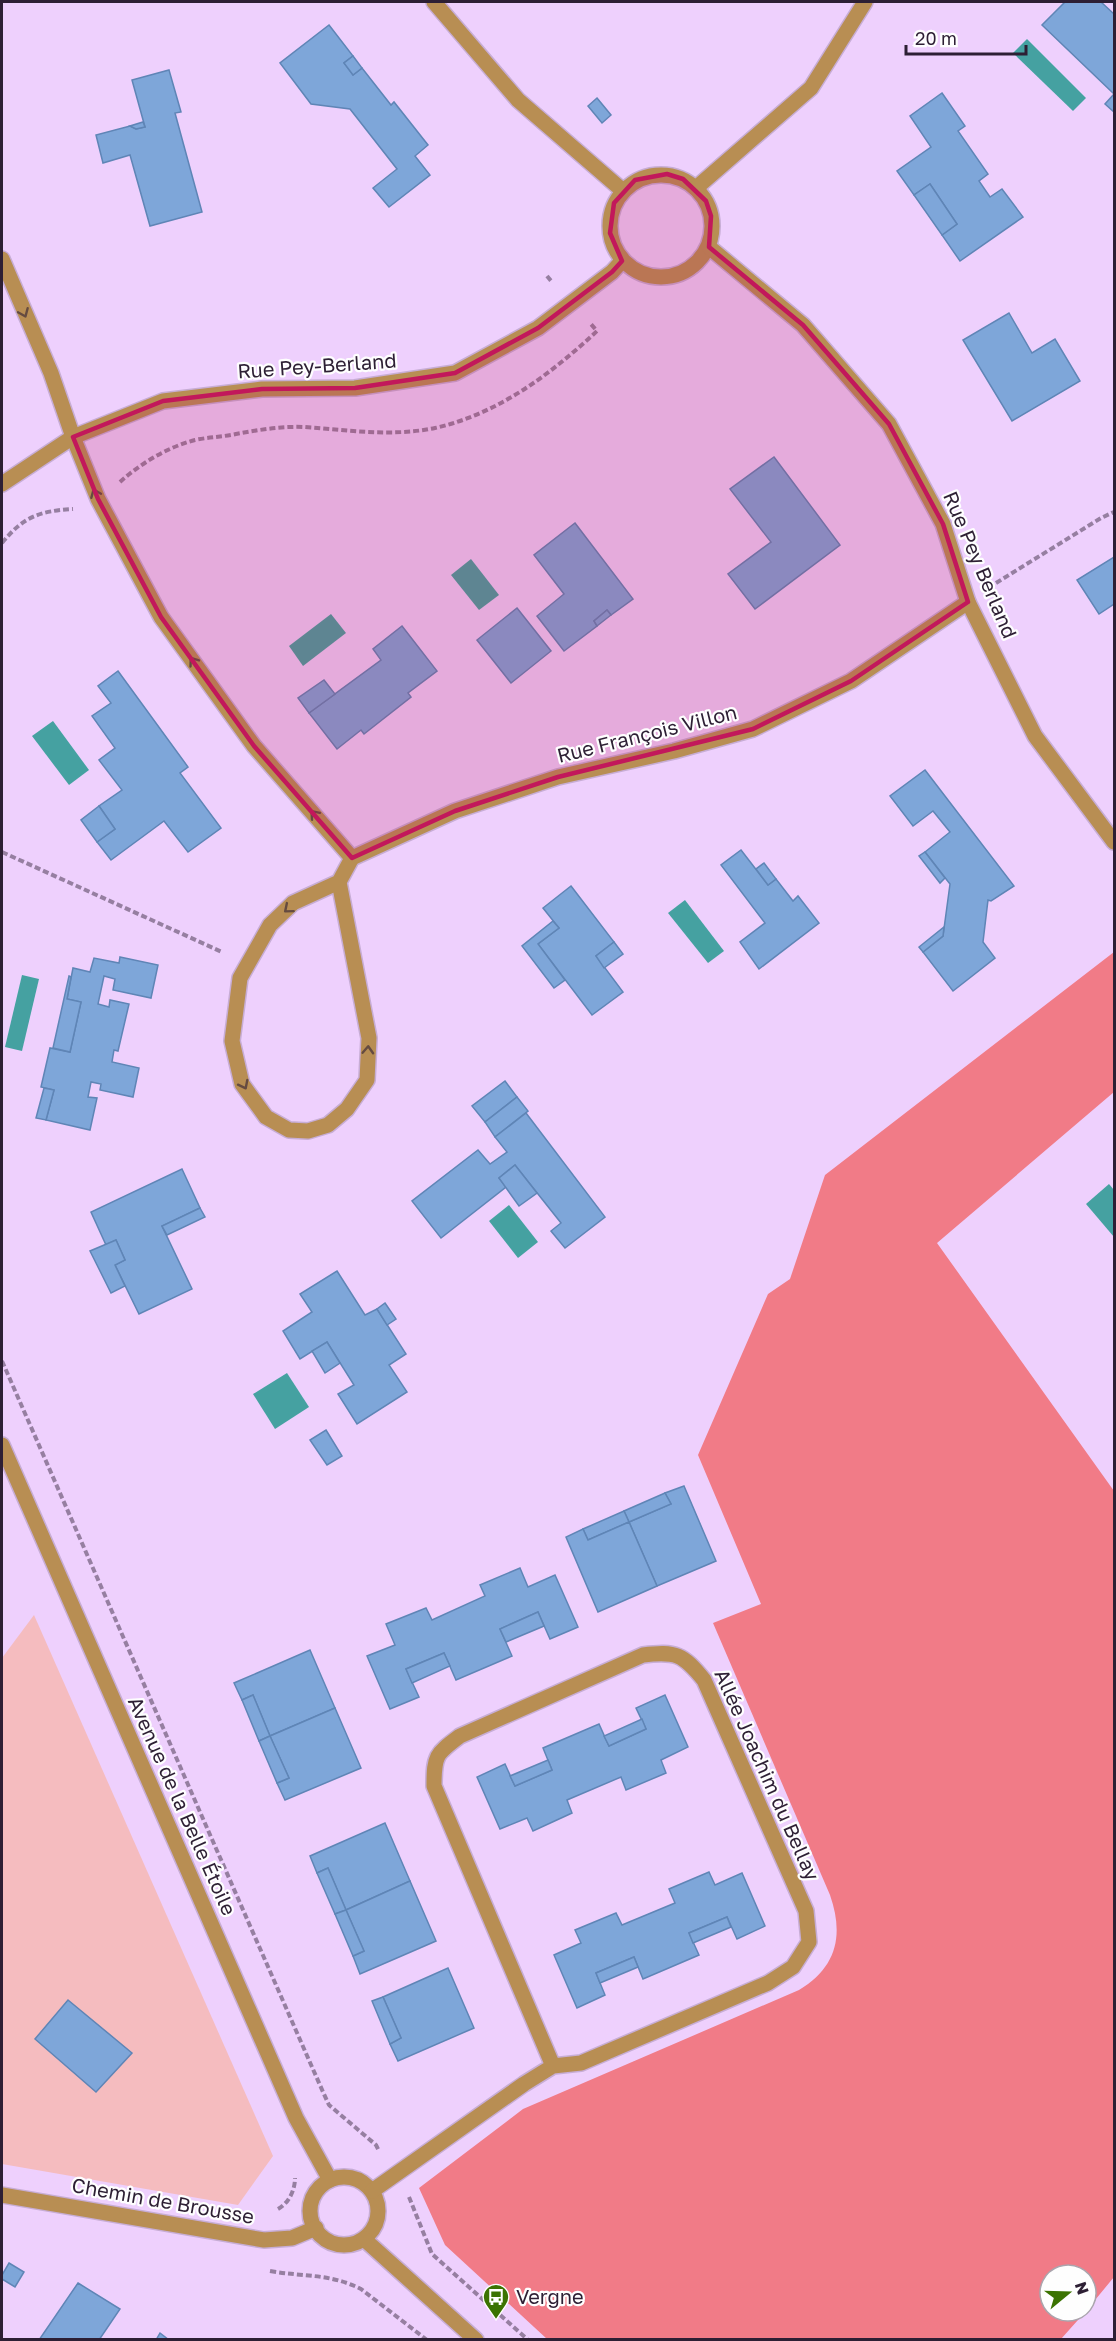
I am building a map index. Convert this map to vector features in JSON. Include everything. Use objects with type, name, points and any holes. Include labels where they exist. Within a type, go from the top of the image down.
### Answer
[{"type":"street","points":[[434,2],[518,100],[622,190]]},
{"type":"street","points":[[696,188],[810,88],[865,2]]},
{"type":"street","points":[[667,174],[683,179],[696,188],[706,201],[711,216],[712,231],[709,247],[699,261],[685,271],[669,276],[652,276],[636,271],[622,261],[612,241],[610,226],[614,203],[622,190],[635,180],[651,175],[667,174]]},
{"type":"street","name":"Rue Pey Berland","points":[[709,247],[803,325],[889,424],[943,524],[969,602],[1035,736],[1114,842]]},
{"type":"street","points":[[2,259],[51,373],[98,499],[161,617],[254,746],[352,858],[339,882],[293,903],[270,925],[240,978],[232,1041],[242,1084],[266,1117],[289,1130],[308,1131],[328,1125],[347,1109],[367,1080],[369,1038],[339,882]]},
{"type":"street","name":"Rue Pey-Berland","points":[[2,484],[73,437],[163,401],[262,389],[355,388],[455,373],[538,328],[612,272],[622,261]]},
{"type":"street","name":"Rue François Villon","points":[[352,858],[455,811],[558,777],[675,751],[753,729],[851,681],[969,602]]},
{"type":"street","name":"Avenue de la Belle Étoile","points":[[2,1445],[296,2118],[330,2180]]},
{"type":"street","name":"Allée Joachim du Bellay","points":[[372,2191],[514,2090],[553,2066],[581,2063],[768,1983],[792,1967],[809,1942],[806,1911],[704,1680],[689,1662],[666,1652],[643,1655],[460,1736],[439,1752],[434,1766],[434,1786],[553,2066]]},
{"type":"street","points":[[351,2177],[372,2191],[378,2208],[377,2220],[373,2230],[364,2239],[354,2244],[342,2245],[321,2236],[311,2216],[314,2195],[330,2180],[351,2177]]},
{"type":"street","name":"Chemin de Brousse","points":[[2,2195],[264,2240],[292,2238],[316,2228]]},
{"type":"street","points":[[364,2239],[476,2340]]},
{"type":"path","points":[[2,543],[27,518],[48,510],[77,508],[98,499],[139,465],[194,441],[268,428],[303,427],[399,432],[434,428],[467,418],[522,391],[572,354],[597,331],[547,276]]},
{"type":"path","points":[[996,583],[1114,512]]},
{"type":"path","points":[[2,852],[228,955]]},
{"type":"path","points":[[2,1361],[323,2092],[329,2105],[339,2114]]},
{"type":"path","points":[[432,2254],[528,2340]]},
{"type":"path","points":[[385,2309],[427,2340]]},
{"type":"highlighted area","points":[[667,174],[683,179],[706,201],[711,216],[709,247],[803,325],[889,424],[943,524],[968,602],[851,681],[753,729],[558,777],[455,811],[352,858],[254,746],[161,617],[98,499],[73,437],[163,401],[262,389],[355,388],[455,373],[538,328],[612,272],[622,261],[610,233],[614,203],[635,180]]},
{"type":"shaded area","points":[[1027,39],[1086,98],[1073,111],[1013,53]]},
{"type":"shaded area","points":[[471,559],[499,595],[479,610],[451,575]]},
{"type":"shaded area","points":[[331,614],[346,633],[303,666],[289,646]]},
{"type":"shaded area","points":[[53,721],[89,770],[69,785],[32,736]]},
{"type":"shaded area","points":[[685,900],[724,951],[708,963],[668,913]]},
{"type":"shaded area","points":[[1114,952],[1114,1092],[937,1243],[1114,1491],[1114,2277],[1098,2296],[1098,2263],[1038,2263],[1038,2323],[1075,2323],[1061,2339],[547,2339],[445,2245],[419,2188],[523,2109],[799,1990],[822,1971],[829,1960],[836,1937],[836,1923],[830,1895],[713,1623],[761,1604],[698,1455],[768,1294],[790,1279],[825,1175]]},
{"type":"shaded area","points":[[22,975],[39,979],[22,1051],[5,1047]]},
{"type":"shaded area","points":[[1109,1184],[1114,1190],[1114,1237],[1086,1204]]},
{"type":"shaded area","points":[[509,1205],[538,1242],[518,1258],[489,1221]]},
{"type":"shaded area","points":[[287,1373],[309,1407],[275,1429],[253,1394]]},
{"type":"shaded area","points":[[34,1615],[273,2156],[238,2205],[2,2164],[2,1658]]},
{"type":"building","points":[[1065,2],[1101,2],[1114,14],[1114,94],[1042,25]]},
{"type":"building","points":[[329,25],[353,56],[344,63],[353,75],[362,68],[391,105],[394,102],[428,145],[415,156],[430,175],[389,207],[373,188],[397,169],[350,109],[311,104],[280,63]]},
{"type":"building","points":[[353,56],[362,68],[353,75],[344,63]]},
{"type":"building","points":[[169,70],[181,112],[175,113],[202,212],[150,226],[130,155],[103,163],[96,135],[130,126],[136,129],[145,127],[132,80]]},
{"type":"building","points":[[942,93],[965,126],[958,131],[988,174],[979,181],[990,197],[1002,189],[1023,217],[960,261],[942,235],[957,224],[930,184],[914,195],[897,171],[931,147],[910,116]]},
{"type":"building","points":[[1114,94],[1114,112],[1105,104]]},
{"type":"building","points":[[597,98],[611,115],[602,123],[588,106]]},
{"type":"building","points":[[143,122],[145,127],[136,129],[130,126]]},
{"type":"building","points":[[930,184],[957,224],[942,235],[914,195]]},
{"type":"building","points":[[1009,313],[1032,353],[1055,339],[1080,381],[1012,421],[963,340]]},
{"type":"building","points":[[774,457],[840,545],[755,609],[728,574],[771,542],[730,489]]},
{"type":"building","points":[[575,523],[633,599],[611,615],[607,610],[594,621],[597,626],[564,651],[537,616],[564,594],[534,555]]},
{"type":"building","points":[[1114,557],[1114,604],[1099,614],[1077,580]]},
{"type":"building","points":[[517,608],[551,651],[511,683],[477,640]]},
{"type":"building","points":[[607,610],[611,615],[597,626],[594,621]]},
{"type":"building","points":[[402,626],[437,671],[408,693],[411,697],[364,734],[361,730],[337,749],[309,713],[381,660],[373,649]]},
{"type":"building","points":[[118,671],[188,767],[180,773],[221,828],[188,852],[164,821],[111,860],[97,842],[115,829],[99,806],[122,790],[99,760],[115,748],[92,716],[111,703],[98,686]]},
{"type":"building","points":[[324,680],[335,694],[309,713],[298,698]]},
{"type":"building","points":[[925,770],[1014,886],[991,901],[988,900],[983,942],[995,958],[953,991],[923,952],[943,936],[950,884],[925,852],[950,832],[933,811],[913,826],[890,796]]},
{"type":"building","points":[[99,806],[115,829],[97,842],[81,820]]},
{"type":"building","points":[[741,850],[768,885],[776,879],[793,901],[798,896],[819,923],[759,969],[740,942],[765,923],[721,865]]},
{"type":"building","points":[[925,852],[945,878],[940,883],[919,856]]},
{"type":"building","points":[[764,863],[776,879],[768,885],[756,869]]},
{"type":"building","points":[[571,886],[614,942],[596,956],[623,992],[592,1015],[538,944],[559,928],[543,908]]},
{"type":"building","points":[[553,921],[559,928],[538,944],[565,980],[554,988],[522,946]]},
{"type":"building","points":[[944,927],[943,936],[923,952],[919,947]]},
{"type":"building","points":[[614,942],[623,954],[604,968],[596,956]]},
{"type":"building","points":[[120,957],[158,965],[151,998],[113,990],[115,979],[104,976],[98,1004],[109,1007],[110,1000],[129,1004],[118,1051],[114,1050],[112,1062],[139,1068],[133,1097],[100,1090],[101,1084],[91,1082],[88,1097],[97,1098],[90,1130],[46,1120],[54,1090],[41,1087],[50,1048],[70,1052],[81,1002],[67,999],[73,968],[90,972],[94,958],[119,963]]},
{"type":"building","points":[[69,976],[71,977],[67,999],[81,1002],[70,1052],[53,1048]]},
{"type":"building","points":[[505,1081],[517,1097],[485,1122],[472,1106]]},
{"type":"building","points":[[44,1088],[54,1090],[46,1120],[36,1118]]},
{"type":"building","points":[[517,1097],[528,1111],[495,1137],[485,1122]]},
{"type":"building","points":[[526,1113],[605,1217],[565,1248],[551,1231],[561,1223],[515,1165],[499,1178],[506,1187],[441,1238],[412,1201],[478,1150],[490,1164],[507,1152],[495,1137]]},
{"type":"building","points":[[515,1165],[537,1193],[519,1206],[499,1178]]},
{"type":"building","points":[[182,1169],[200,1208],[162,1226],[192,1289],[139,1314],[115,1265],[125,1260],[116,1240],[106,1245],[91,1212]]},
{"type":"building","points":[[200,1208],[205,1217],[167,1235],[162,1226]]},
{"type":"building","points":[[116,1240],[125,1260],[115,1265],[125,1286],[111,1293],[90,1251]]},
{"type":"building","points":[[337,1271],[365,1315],[377,1309],[406,1354],[389,1365],[407,1392],[357,1424],[338,1394],[354,1385],[327,1342],[300,1359],[283,1331],[312,1312],[300,1294]]},
{"type":"building","points":[[385,1303],[396,1319],[387,1325],[377,1309]]},
{"type":"building","points":[[327,1342],[340,1363],[325,1373],[312,1351]]},
{"type":"building","points":[[326,1430],[342,1456],[327,1465],[310,1440]]},
{"type":"building","points":[[684,1486],[716,1561],[657,1586],[629,1522],[671,1504],[665,1493]]},
{"type":"building","points":[[665,1493],[671,1504],[629,1522],[624,1511]]},
{"type":"building","points":[[624,1511],[629,1522],[588,1540],[583,1529]]},
{"type":"building","points":[[629,1522],[657,1586],[598,1612],[566,1537],[583,1529],[588,1540]]},
{"type":"building","points":[[520,1568],[528,1587],[555,1575],[578,1627],[550,1639],[538,1612],[500,1629],[512,1656],[456,1680],[444,1653],[406,1669],[419,1697],[390,1709],[367,1656],[395,1645],[386,1624],[426,1608],[432,1620],[485,1596],[480,1585]]},
{"type":"building","points":[[538,1612],[544,1626],[506,1642],[500,1629]]},
{"type":"building","points":[[310,1650],[335,1708],[270,1736],[253,1695],[242,1700],[234,1683]]},
{"type":"building","points":[[444,1653],[450,1666],[412,1683],[406,1669]]},
{"type":"building","points":[[253,1695],[270,1736],[259,1741],[242,1700]]},
{"type":"building","points":[[665,1695],[688,1747],[661,1760],[666,1773],[626,1790],[621,1777],[567,1800],[572,1813],[533,1831],[527,1818],[500,1829],[477,1777],[505,1764],[515,1786],[552,1770],[543,1748],[599,1724],[609,1746],[646,1729],[636,1708]]},
{"type":"building","points":[[335,1708],[361,1768],[285,1800],[277,1783],[289,1778],[270,1736]]},
{"type":"building","points":[[642,1719],[646,1729],[609,1746],[604,1736]]},
{"type":"building","points":[[270,1736],[289,1778],[277,1783],[259,1741]]},
{"type":"building","points":[[548,1760],[552,1770],[515,1786],[510,1776]]},
{"type":"building","points":[[385,1823],[410,1881],[346,1910],[328,1868],[317,1873],[310,1856]]},
{"type":"building","points":[[328,1868],[346,1910],[335,1914],[317,1873]]},
{"type":"building","points":[[709,1872],[715,1885],[742,1873],[765,1926],[737,1939],[727,1917],[689,1933],[699,1955],[643,1979],[634,1957],[596,1973],[605,1995],[577,2008],[554,1955],[581,1943],[575,1930],[616,1913],[622,1925],[675,1903],[669,1889]]},
{"type":"building","points":[[410,1881],[436,1941],[360,1974],[353,1956],[364,1951],[346,1910]]},
{"type":"building","points":[[346,1910],[364,1951],[353,1956],[335,1914]]},
{"type":"building","points":[[727,1917],[731,1927],[693,1943],[689,1933]]},
{"type":"building","points":[[634,1957],[638,1967],[600,1983],[596,1973]]},
{"type":"building","points":[[448,1968],[474,2028],[398,2061],[390,2044],[401,2038],[383,1997]]},
{"type":"building","points":[[383,1997],[401,2038],[390,2044],[372,2001]]},
{"type":"building","points":[[68,2000],[132,2053],[96,2092],[35,2039]]},
{"type":"building","points":[[9,2263],[24,2272],[15,2287],[2,2279]]},
{"type":"building","points":[[78,2283],[120,2309],[99,2340],[39,2340]]},
{"type":"building","points":[[160,2333],[169,2340],[156,2340]]},
{"type":"place","name":"Vergne","points":[[496,2320]]}]
